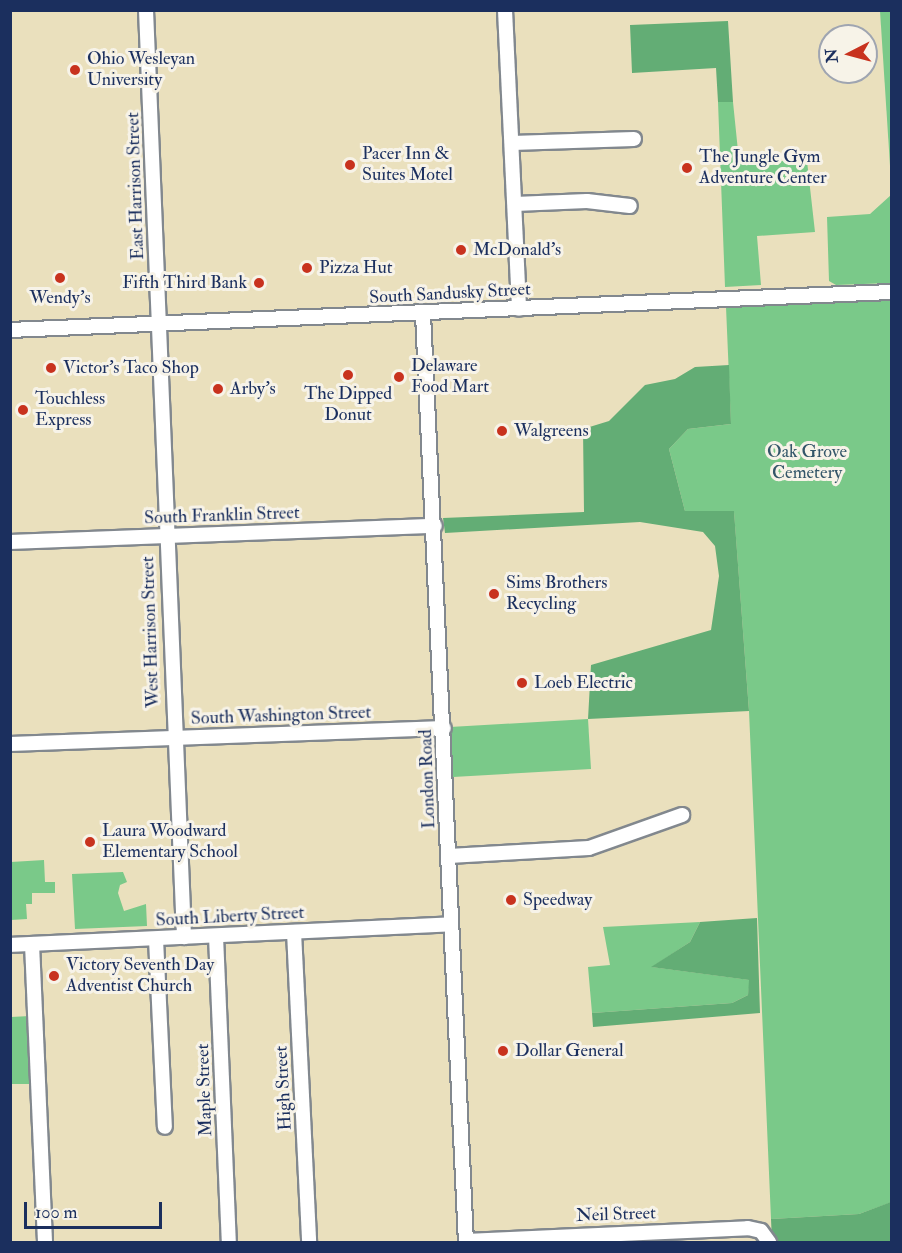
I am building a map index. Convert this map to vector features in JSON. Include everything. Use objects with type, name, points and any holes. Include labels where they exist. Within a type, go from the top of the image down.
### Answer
[{"type":"street","name":"East Harrison Street","points":[[146,10],[159,324]]},
{"type":"street","points":[[505,10],[519,309]]},
{"type":"street","points":[[512,143],[634,139]]},
{"type":"street","points":[[514,204],[588,201],[630,206]]},
{"type":"street","name":"South Sandusky Street","points":[[10,330],[423,314],[891,292]]},
{"type":"street","name":"London Road","points":[[423,314],[435,526],[466,1242]]},
{"type":"street","name":"West Harrison Street","points":[[159,324],[174,737],[184,937]]},
{"type":"street","name":"South Franklin Street","points":[[10,542],[435,526]]},
{"type":"street","name":"South Washington Street","points":[[10,744],[444,728]]},
{"type":"street","points":[[449,856],[589,848],[682,814]]},
{"type":"street","name":"South Liberty Street","points":[[10,945],[451,924]]},
{"type":"street","name":"High Street","points":[[294,932],[309,1242]]},
{"type":"street","name":"Maple Street","points":[[216,936],[229,1242]]},
{"type":"street","points":[[156,939],[165,1127]]},
{"type":"street","points":[[32,944],[45,1242]]},
{"type":"street","name":"Neil Street","points":[[466,1242],[748,1228],[767,1238]]},
{"type":"green space","points":[[880,11],[891,11],[891,181]]},
{"type":"green space","points":[[728,21],[733,102],[718,102],[716,68],[632,73],[630,25]]},
{"type":"green space","points":[[718,102],[733,102],[738,151],[752,161],[807,161],[815,232],[757,236],[761,285],[725,287]]},
{"type":"green space","points":[[891,195],[891,283],[836,285],[829,281],[827,217],[870,214]]},
{"type":"green space","name":"Oak Grove Cemetery","points":[[891,298],[892,1202],[859,1214],[771,1219],[749,711],[734,512],[685,511],[669,449],[688,429],[731,424],[726,307]]},
{"type":"green space","points":[[729,365],[731,424],[688,429],[669,449],[685,511],[734,511],[749,711],[588,719],[591,665],[711,630],[719,576],[715,546],[703,532],[640,522],[445,533],[443,518],[584,512],[583,429],[609,421],[645,385],[675,379],[695,367]]},
{"type":"green space","points":[[588,719],[591,769],[453,777],[450,727]]},
{"type":"green space","points":[[44,860],[45,882],[55,882],[55,893],[32,893],[32,904],[26,904],[27,919],[11,920],[11,862]]},
{"type":"green space","points":[[123,872],[127,882],[120,885],[118,893],[124,911],[146,904],[147,926],[75,929],[72,874]]},
{"type":"green space","points":[[757,918],[760,1013],[593,1027],[592,1013],[732,1003],[748,995],[749,980],[651,967],[690,942],[700,922]]},
{"type":"green space","points":[[700,922],[690,942],[652,967],[750,980],[748,995],[732,1003],[592,1013],[588,967],[610,965],[603,927]]},
{"type":"green space","points":[[30,1016],[32,1084],[11,1084],[11,1017]]},
{"type":"green space","points":[[891,1202],[891,1242],[772,1242],[771,1219],[859,1214]]},
{"type":"place","name":"Ohio Wesleyan University","points":[[75,70]]},
{"type":"place","name":"Pacer Inn & Suites Motel","points":[[350,165]]},
{"type":"place","name":"The Jungle Gym Adventure Center","points":[[687,168]]},
{"type":"place","name":"McDonald's","points":[[461,250]]},
{"type":"place","name":"Pizza Hut","points":[[307,268]]},
{"type":"place","name":"Wendy's","points":[[60,278]]},
{"type":"place","name":"Fifth Third Bank","points":[[259,283]]},
{"type":"place","name":"Victor's Taco Shop","points":[[51,368]]},
{"type":"place","name":"The Dipped Donut","points":[[348,375]]},
{"type":"place","name":"Delaware Food Mart","points":[[399,377]]},
{"type":"place","name":"Arby's","points":[[218,389]]},
{"type":"place","name":"Touchless Express","points":[[23,410]]},
{"type":"place","name":"Walgreens","points":[[502,431]]},
{"type":"place","name":"Sims Brothers Recycling","points":[[494,594]]},
{"type":"place","name":"Loeb Electric","points":[[522,683]]},
{"type":"place","name":"Laura Woodward Elementary School","points":[[90,842]]},
{"type":"place","name":"Speedway","points":[[511,900]]},
{"type":"place","name":"Victory Seventh Day Adventist Church","points":[[54,976]]},
{"type":"place","name":"Dollar General","points":[[503,1051]]}]
